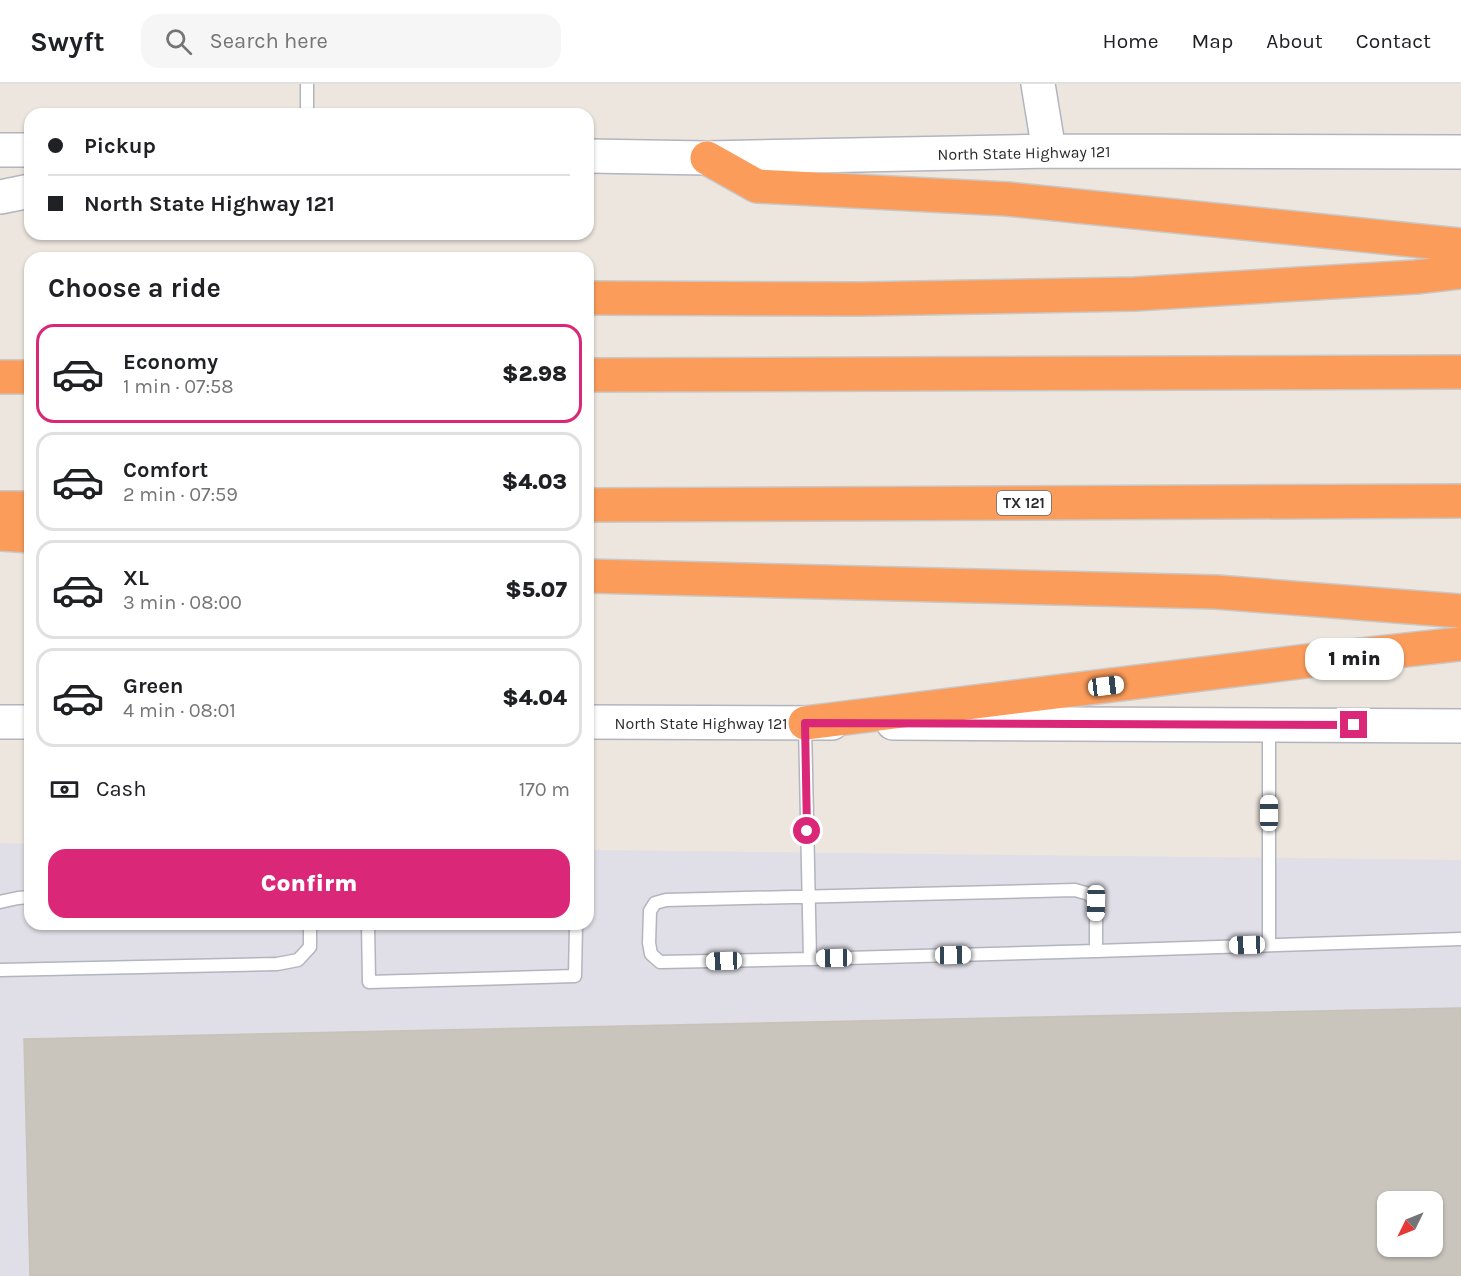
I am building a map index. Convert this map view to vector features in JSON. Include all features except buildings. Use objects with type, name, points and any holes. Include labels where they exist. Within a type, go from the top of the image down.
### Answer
[{"type":"highway","points":[[707,158],[757,186],[1008,199],[1461,245]]},
{"type":"highway","points":[[594,297],[861,299],[1136,294],[1416,277],[1461,272]]},
{"type":"highway","points":[[594,375],[1461,372]]},
{"type":"highway","points":[[0,377],[24,377]]},
{"type":"highway","name":"TX 121","points":[[594,506],[1461,501]]},
{"type":"highway","points":[[0,508],[24,508]]},
{"type":"highway","points":[[0,534],[24,536]]},
{"type":"highway","points":[[594,576],[1216,592],[1461,611]]},
{"type":"highway","points":[[805,723],[1303,661],[1461,644]]},
{"type":"main road","points":[[1038,84],[1049,151]]},
{"type":"main road","points":[[0,150],[24,150]]},
{"type":"main road","name":"North State Highway 121","points":[[594,156],[707,158],[1049,151],[1461,152]]},
{"type":"main road","points":[[0,197],[24,192]]},
{"type":"main road","name":"North State Highway 121","points":[[594,723],[1461,726]]},
{"type":"lane","points":[[307,84],[307,108]]},
{"type":"lane","points":[[805,723],[810,959]]},
{"type":"lane","points":[[1269,725],[1269,945]]},
{"type":"lane","points":[[1095,951],[1096,903],[1089,894],[1076,890],[666,900],[655,903],[650,911],[651,954],[660,962],[1095,951],[1461,939]]},
{"type":"lane","points":[[0,902],[24,898]]},
{"type":"lane","points":[[0,970],[277,964],[298,960],[310,947],[310,930]]},
{"type":"lane","points":[[368,930],[369,982],[575,976],[576,930]]},
{"type":"shaded area","points":[[0,843],[24,844],[24,930],[594,930],[594,850],[1461,860],[1461,1276],[0,1276]]},
{"type":"route","points":[[807,831],[805,723],[1354,725]]}]
